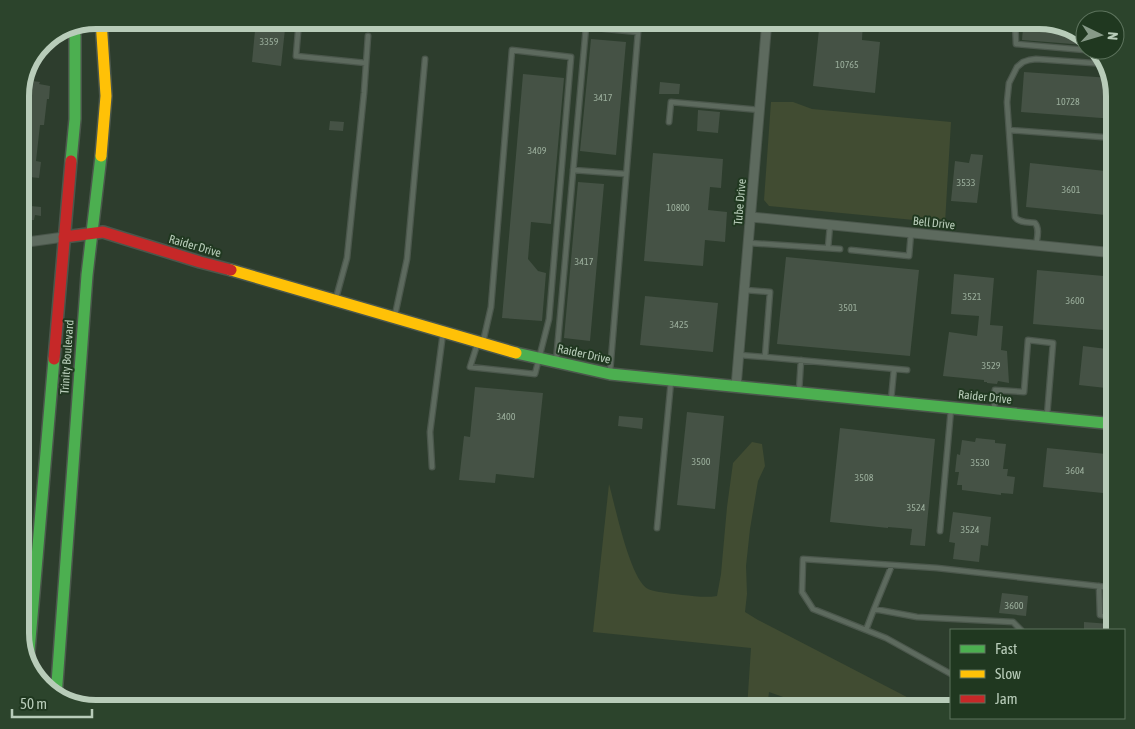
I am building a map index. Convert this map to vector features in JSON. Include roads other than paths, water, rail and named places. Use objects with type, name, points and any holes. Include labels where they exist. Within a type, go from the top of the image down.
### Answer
[{"type":"main road","name":"Trinity Boulevard","points":[[57,687],[87,275],[106,96],[102,29]]},
{"type":"main road","name":"Trinity Boulevard","points":[[30,643],[75,119],[74,32]]},
{"type":"main road","name":"Raider Drive","points":[[64,237],[103,232],[522,355],[610,374],[1106,423]]},
{"type":"street","name":"Tube Drive","points":[[736,387],[766,29]]},
{"type":"street","name":"Bell Drive","points":[[751,217],[1106,253]]},
{"type":"street","points":[[29,242],[64,237]]},
{"type":"lane","points":[[299,29],[296,56],[366,63]]},
{"type":"lane","points":[[556,362],[586,29]]},
{"type":"lane","points":[[607,29],[638,32],[610,374]]},
{"type":"lane","points":[[1015,29],[1016,44],[1075,49]]},
{"type":"lane","points":[[336,300],[347,258],[368,36]]},
{"type":"lane","points":[[512,50],[571,57],[549,319],[540,359],[535,374],[470,367],[491,307],[512,50]]},
{"type":"lane","points":[[395,317],[407,259],[425,59]]},
{"type":"lane","points":[[1036,246],[1037,225],[1017,220],[1015,217],[1006,102],[1009,83],[1017,67],[1029,60],[1097,63]]},
{"type":"lane","points":[[670,122],[671,102],[760,110]]},
{"type":"lane","points":[[1009,130],[1106,137]]},
{"type":"lane","points":[[573,170],[626,174]]},
{"type":"lane","points":[[828,248],[830,225]]},
{"type":"lane","points":[[851,250],[909,256],[911,233]]},
{"type":"lane","points":[[749,243],[840,249]]},
{"type":"lane","points":[[745,290],[770,292],[765,357]]},
{"type":"lane","points":[[432,467],[430,432],[443,331]]},
{"type":"lane","points":[[994,412],[995,390],[1024,392],[1028,340],[1053,343],[1047,417]]},
{"type":"lane","points":[[739,355],[907,370]]},
{"type":"lane","points":[[798,393],[801,360]]},
{"type":"lane","points":[[891,402],[894,369]]},
{"type":"lane","points":[[657,528],[671,380]]},
{"type":"lane","points":[[940,530],[951,408]]},
{"type":"lane","points":[[950,673],[886,638],[813,608],[802,592],[803,559],[984,573],[1106,587]]},
{"type":"lane","points":[[866,630],[892,565]]},
{"type":"lane","points":[[1099,586],[1100,615],[1106,615]]},
{"type":"lane","points":[[874,609],[917,617],[1013,622],[1020,629]]}]
